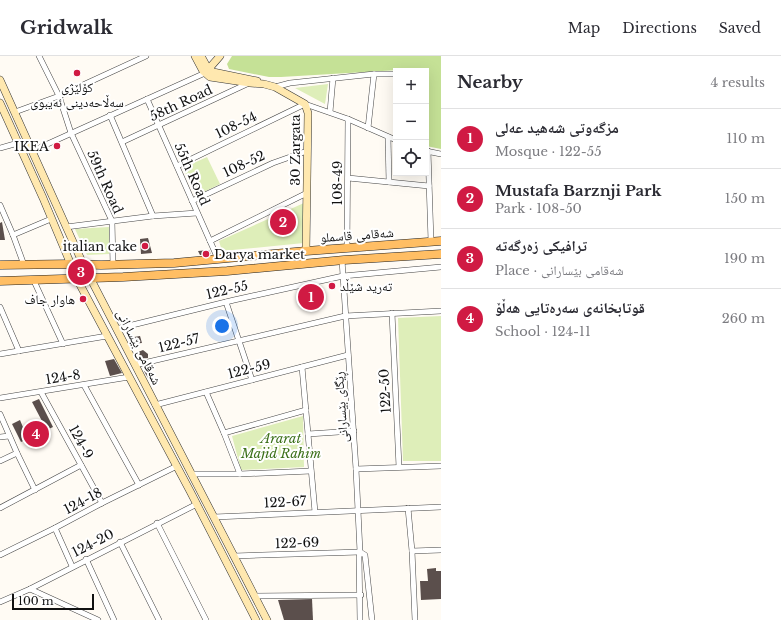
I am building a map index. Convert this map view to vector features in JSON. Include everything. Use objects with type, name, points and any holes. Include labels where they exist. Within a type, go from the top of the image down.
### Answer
[{"type":"main road","points":[[195,56],[207,70],[251,79],[264,84]]},
{"type":"main road","points":[[201,56],[207,70]]},
{"type":"main road","points":[[207,70],[218,57]]},
{"type":"main road","points":[[218,57],[219,66],[224,73],[228,75]]},
{"type":"main road","name":"30 Zargata","points":[[207,70],[212,78],[264,84],[275,87],[305,104],[308,113],[306,251]]},
{"type":"main road","name":"شەقامی بێسارانی","points":[[0,80],[83,264],[267,620]]},
{"type":"main road","name":"شەقامی بێسارانی","points":[[0,103],[43,198],[77,279],[177,466],[256,620]]},
{"type":"main road","points":[[43,198],[51,194]]},
{"type":"main road","name":"شەقامی قاسملو","points":[[0,265],[113,265],[174,263],[441,241]]},
{"type":"main road","name":"شەقامی قاسملو","points":[[0,281],[123,278],[227,271],[342,260],[441,254]]},
{"type":"main road","points":[[190,491],[198,487]]},
{"type":"street","name":"59th Road","points":[[39,56],[58,96],[71,133],[112,221],[113,265]]},
{"type":"street","points":[[15,112],[58,96],[146,56]]},
{"type":"street","points":[[32,151],[207,70]]},
{"type":"street","points":[[368,128],[374,74]]},
{"type":"street","points":[[275,87],[290,83],[332,78],[374,74],[393,74]]},
{"type":"street","points":[[330,112],[332,78]]},
{"type":"street","name":"58th Road","points":[[122,142],[250,83]]},
{"type":"street","name":"55th Road","points":[[147,99],[218,259]]},
{"type":"street","points":[[305,104],[348,119],[393,139]]},
{"type":"street","name":"108-54","points":[[177,166],[305,104]]},
{"type":"street","points":[[110,116],[153,216]]},
{"type":"street","name":"108-49","points":[[347,248],[348,119]]},
{"type":"street","points":[[388,137],[389,182]]},
{"type":"street","points":[[0,148],[18,142]]},
{"type":"street","name":"108-52","points":[[192,201],[273,163],[307,151]]},
{"type":"street","points":[[429,151],[441,154]]},
{"type":"street","points":[[428,176],[431,241]]},
{"type":"street","points":[[348,178],[429,186]]},
{"type":"street","points":[[210,241],[308,193]]},
{"type":"street","points":[[0,205],[24,265]]},
{"type":"street","points":[[66,227],[153,216],[197,213]]},
{"type":"street","points":[[13,235],[52,219]]},
{"type":"street","name":"ڕێگای بێسارانی","points":[[342,260],[356,469],[360,552],[358,557],[360,620]]},
{"type":"street","name":"122-55","points":[[116,329],[226,302],[343,276],[441,267]]},
{"type":"street","points":[[34,281],[63,344]]},
{"type":"street","points":[[226,302],[252,380]]},
{"type":"street","points":[[0,307],[2,315],[19,351]]},
{"type":"street","name":"122-57","points":[[135,365],[345,316],[441,311]]},
{"type":"street","name":"122-50","points":[[392,314],[399,466]]},
{"type":"street","points":[[0,354],[107,336]]},
{"type":"street","name":"122-59","points":[[155,405],[348,355]]},
{"type":"street","points":[[302,367],[315,512]]},
{"type":"street","name":"124-8","points":[[0,398],[129,377]]},
{"type":"street","points":[[84,385],[138,485]]},
{"type":"street","name":"124-9","points":[[41,392],[102,503]]},
{"type":"street","points":[[206,392],[240,474]]},
{"type":"street","points":[[224,433],[306,410]]},
{"type":"street","points":[[0,414],[35,490]]},
{"type":"street","points":[[308,434],[354,431]]},
{"type":"street","points":[[0,437],[9,436]]},
{"type":"street","points":[[0,461],[17,453]]},
{"type":"street","points":[[0,508],[80,465]]},
{"type":"street","name":"124-18","points":[[0,556],[177,466]]},
{"type":"street","points":[[356,469],[399,466],[441,466]]},
{"type":"street","points":[[191,474],[240,474],[311,471]]},
{"type":"street","name":"124-20","points":[[0,602],[196,504]]},
{"type":"street","name":"122-67","points":[[214,517],[441,507]]},
{"type":"street","points":[[408,508],[412,551],[415,620]]},
{"type":"street","points":[[157,523],[206,620]]},
{"type":"street","points":[[55,528],[72,566]]},
{"type":"street","points":[[120,542],[159,620]]},
{"type":"street","points":[[412,551],[441,550]]},
{"type":"street","name":"ڕێگای بێسارانی","points":[[360,552],[364,555],[372,620]]},
{"type":"street","name":"122-69","points":[[234,556],[360,552]]},
{"type":"street","points":[[86,559],[114,620]]},
{"type":"street","points":[[30,588],[98,620]]},
{"type":"street","points":[[255,596],[360,596]]},
{"type":"green space","points":[[232,56],[441,56],[441,149],[429,147],[429,68],[393,68],[393,70],[269,77],[229,69],[227,64]]},
{"type":"green space","points":[[328,84],[325,104],[295,88]]},
{"type":"green space","points":[[207,157],[220,184],[196,196],[183,168]]},
{"type":"green space","points":[[304,203],[304,243],[222,251],[219,241]]},
{"type":"green space","points":[[109,227],[109,254],[87,255],[75,229]]},
{"type":"green space","points":[[441,316],[441,461],[403,461],[398,318]]},
{"type":"green space","name":"Ararat Majid Rahim","points":[[303,416],[304,467],[241,470],[232,436]]},
{"type":"building","points":[[2,222],[5,240],[0,240],[0,223]]},
{"type":"building","name":"italian cake","points":[[148,238],[152,253],[141,254],[140,239]]},
{"type":"building","points":[[209,250],[211,254],[200,255],[198,251]]},
{"type":"building","points":[[318,288],[321,302],[305,306],[302,294]]},
{"type":"building","points":[[140,336],[142,343],[131,344],[128,338]]},
{"type":"building","points":[[143,350],[148,354],[148,358],[140,359],[138,352]]},
{"type":"building","points":[[114,359],[122,373],[110,376],[105,361]]},
{"type":"building","points":[[151,369],[153,375],[148,378],[144,371]]},
{"type":"building","points":[[39,399],[53,427],[21,442],[12,424],[20,420],[25,432],[43,423],[32,402]]},
{"type":"building","points":[[436,568],[436,571],[441,571],[441,599],[421,600],[420,581],[428,581],[427,569]]},
{"type":"building","points":[[312,599],[313,620],[284,620],[278,600]]},
{"type":"place","name":"کۆلێژی سەڵاحەدینی ئەیبوی","points":[[77,73]]},
{"type":"place","name":"IKEA","points":[[57,146]]},
{"type":"place","name":"Mustafa Barznji Park","points":[[283,222]]},
{"type":"place","name":"italian cake","points":[[145,246]]},
{"type":"place","name":"Darya market","points":[[206,254]]},
{"type":"place","name":"ترافیکی زەرگەتە","points":[[81,272]]},
{"type":"place","name":"تەرید شێڵد","points":[[332,286]]},
{"type":"place","name":"مزگەوتی شەهید عەلی","points":[[311,297]]},
{"type":"place","name":"هاوار جاف","points":[[83,299]]},
{"type":"place","name":"قوتابخانەی سەرەتایی هەڵۆ","points":[[36,434]]}]
